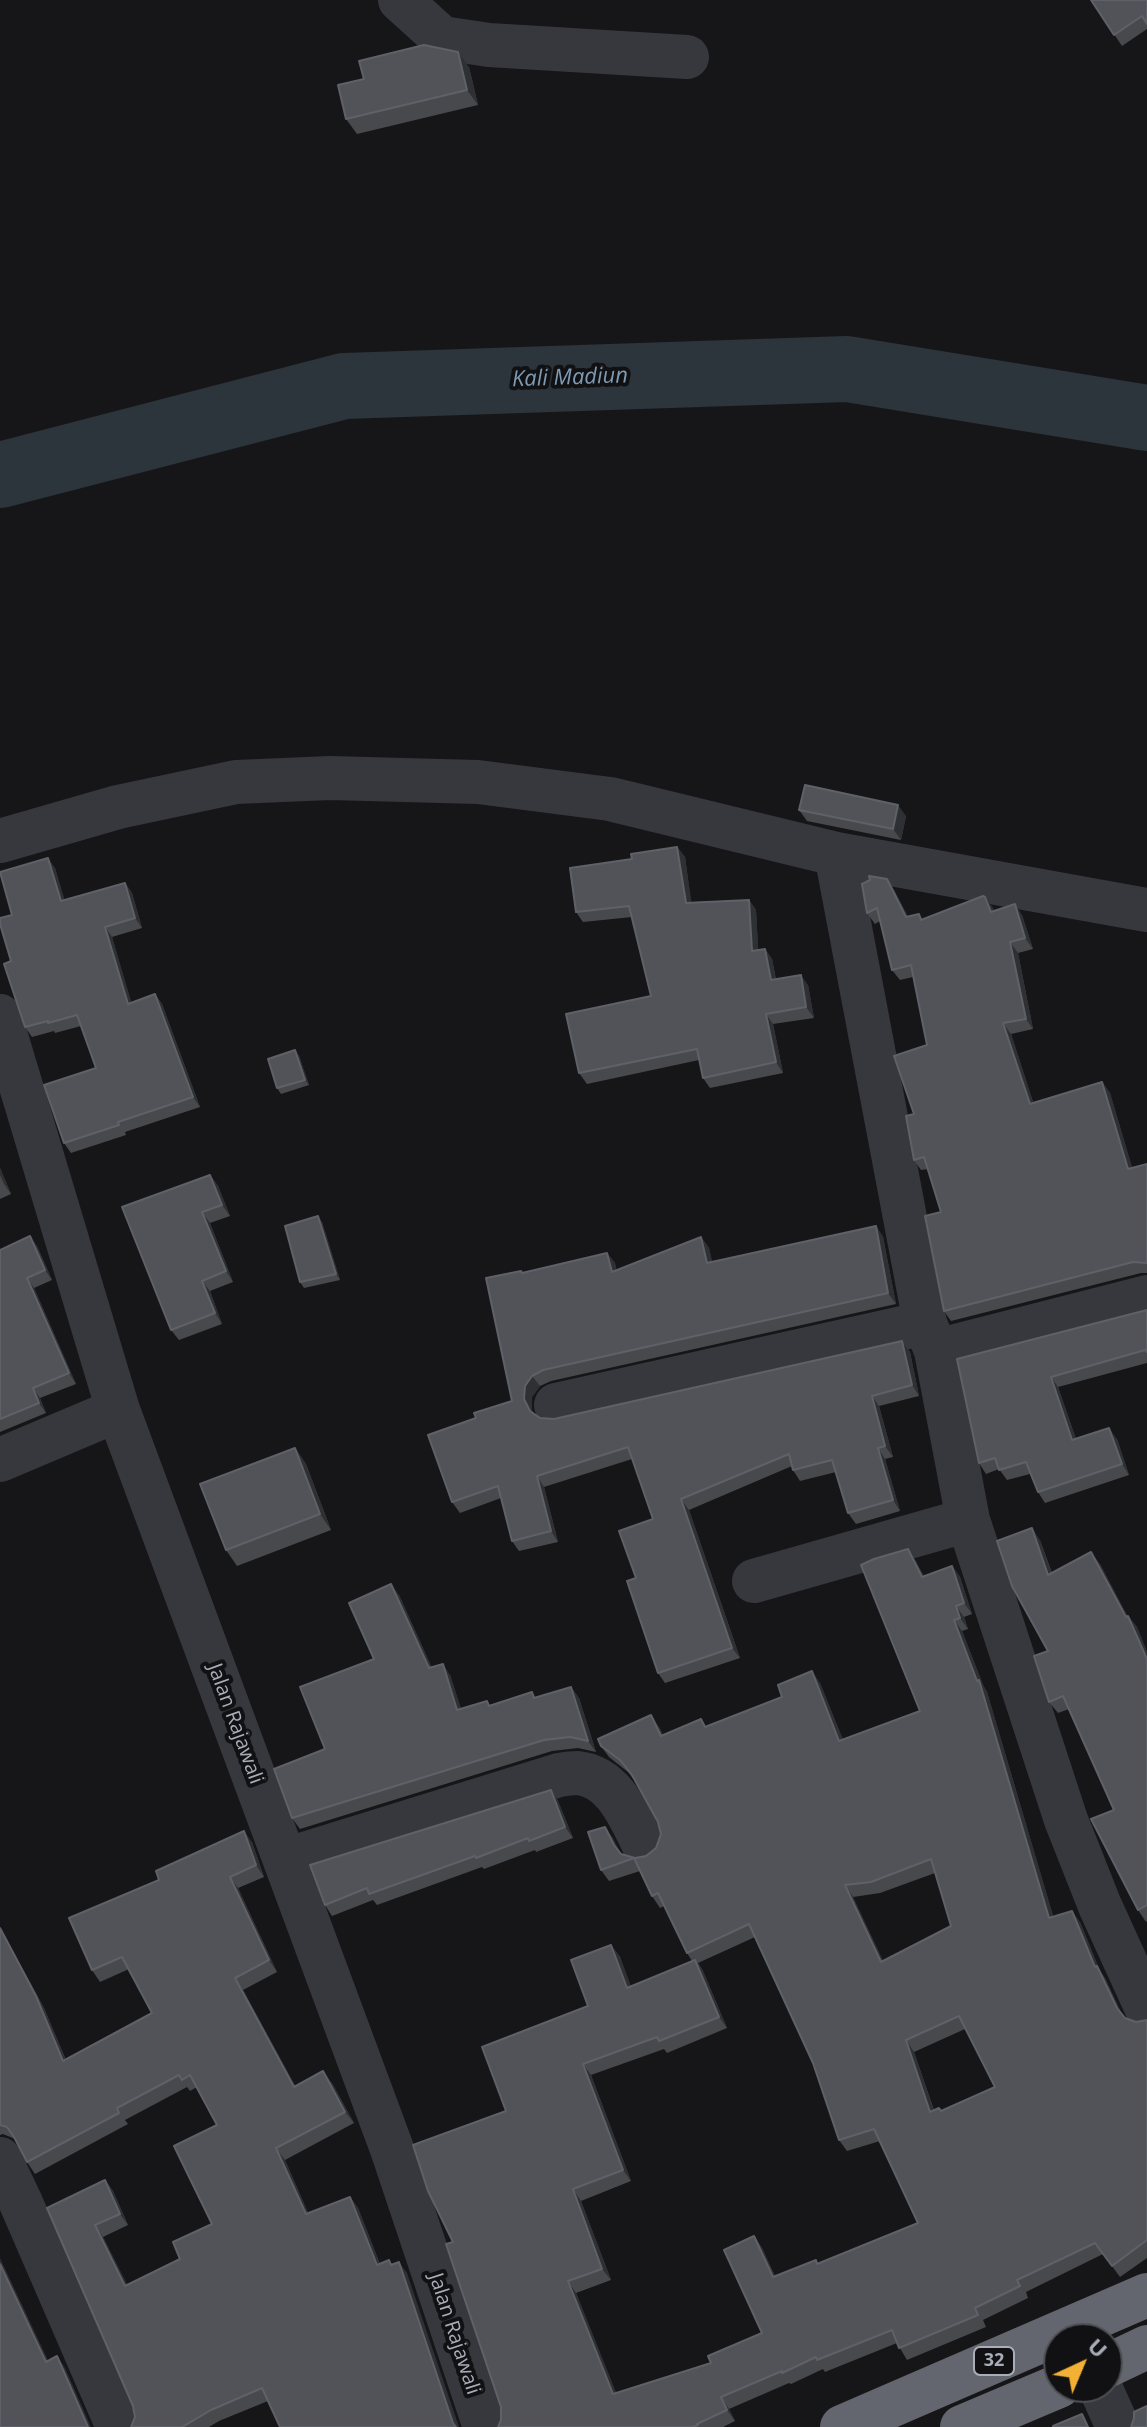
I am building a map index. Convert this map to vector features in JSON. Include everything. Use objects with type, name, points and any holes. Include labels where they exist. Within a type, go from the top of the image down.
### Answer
[{"type":"highway","name":"32","points":[[842,2427],[1147,2295]]},
{"type":"highway","points":[[1123,2358],[1147,2347]]},
{"type":"highway","name":"32","points":[[962,2427],[1043,2393]]},
{"type":"street","points":[[400,0],[442,38],[489,45],[687,57]]},
{"type":"street","points":[[0,841],[118,807],[236,782],[330,778],[478,782],[610,799],[836,854],[1147,910]]},
{"type":"street","points":[[836,854],[968,1520],[1066,1820],[1100,1906],[1147,2009]]},
{"type":"street","name":"Jalan Rajawali","points":[[0,1016],[118,1410],[392,2149],[485,2427]]},
{"type":"street","points":[[556,1405],[1147,1297]]},
{"type":"street","points":[[0,1460],[118,1410]]},
{"type":"street","points":[[754,1581],[968,1520]]},
{"type":"street","points":[[285,1860],[559,1775],[578,1773],[608,1787],[617,1796],[644,1845]]},
{"type":"street","points":[[0,2159],[11,2209],[118,2427]]},
{"type":"street","points":[[1107,2403],[1118,2427]]},
{"type":"building","points":[[1091,0],[1147,0],[1147,24],[1142,16],[1114,35]]},
{"type":"building","points":[[424,45],[458,52],[467,90],[346,119],[338,85],[364,79],[359,61]]},
{"type":"building","points":[[805,785],[898,805],[893,829],[799,810]]},
{"type":"building","points":[[677,847],[686,903],[749,900],[752,951],[765,949],[771,980],[801,975],[806,1007],[766,1014],[776,1062],[703,1078],[697,1049],[579,1073],[566,1014],[651,996],[629,906],[576,912],[570,868],[632,859],[631,854]]},
{"type":"building","points":[[48,858],[61,901],[125,883],[135,918],[105,927],[128,1004],[155,994],[193,1097],[64,1143],[44,1085],[96,1068],[77,1015],[25,1027],[4,964],[11,961],[0,924],[0,918],[12,915],[0,872]]},
{"type":"building","points":[[869,876],[887,879],[906,917],[919,914],[921,920],[983,896],[991,912],[1015,904],[1025,938],[1010,942],[1026,1019],[1003,1023],[1030,1104],[1102,1082],[1128,1169],[1147,1164],[1147,1263],[1133,1262],[944,1311],[925,1216],[941,1212],[924,1157],[914,1160],[906,1116],[914,1114],[894,1056],[927,1045],[911,965],[892,970],[877,908],[867,913],[862,884],[870,880]]},
{"type":"building","points":[[295,1050],[305,1080],[277,1088],[268,1059]]},
{"type":"building","points":[[210,1175],[222,1205],[202,1212],[226,1271],[202,1281],[215,1313],[171,1330],[122,1207]]},
{"type":"building","points":[[318,1216],[336,1274],[300,1282],[285,1226]]},
{"type":"building","points":[[876,1226],[888,1293],[543,1370],[532,1376],[525,1386],[524,1399],[530,1411],[540,1418],[554,1419],[902,1341],[912,1385],[872,1396],[885,1446],[878,1448],[893,1500],[848,1513],[832,1460],[793,1470],[789,1454],[681,1499],[732,1648],[658,1673],[627,1581],[636,1578],[619,1531],[653,1519],[628,1447],[537,1476],[551,1531],[512,1541],[498,1486],[452,1502],[428,1435],[476,1418],[474,1413],[512,1401],[486,1278],[607,1253],[612,1272],[701,1237],[707,1263]]},
{"type":"building","points":[[30,1236],[45,1270],[27,1278],[69,1373],[33,1388],[39,1403],[0,1419],[0,1250]]},
{"type":"building","points":[[1147,1310],[1147,1352],[1145,1350],[1051,1377],[1072,1440],[1109,1428],[1122,1464],[1038,1492],[1026,1462],[999,1470],[995,1458],[979,1463],[957,1359]]},
{"type":"building","points":[[295,1448],[320,1514],[226,1550],[200,1484]]},
{"type":"building","points":[[1032,1528],[1048,1575],[1091,1552],[1128,1616],[1147,1659],[1147,1905],[1138,1910],[1091,1819],[1114,1810],[1063,1696],[1049,1702],[1034,1656],[1048,1651],[1012,1586],[997,1541]]},
{"type":"building","points":[[908,1549],[922,1577],[952,1566],[964,1603],[956,1606],[960,1618],[954,1620],[979,1680],[1049,1918],[1072,1911],[1095,1967],[1117,2008],[1125,2018],[1136,2022],[1147,2020],[1147,2240],[1112,2266],[1095,2243],[1017,2280],[1020,2286],[975,2308],[978,2315],[899,2348],[892,2330],[782,2371],[721,2397],[727,2410],[693,2427],[498,2427],[501,2407],[446,2244],[453,2242],[428,2191],[413,2145],[506,2111],[482,2047],[588,2006],[571,1960],[611,1945],[627,1988],[695,1960],[719,2017],[659,2041],[657,2037],[583,2064],[623,2170],[573,2189],[602,2269],[568,2281],[613,2394],[711,2363],[708,2356],[762,2333],[724,2250],[754,2236],[773,2277],[816,2260],[817,2264],[918,2223],[874,2129],[839,2140],[813,2063],[749,1924],[687,1953],[658,1893],[652,1896],[634,1858],[601,1870],[588,1832],[605,1827],[621,1854],[635,1858],[646,1856],[656,1848],[661,1834],[658,1822],[632,1775],[620,1760],[601,1746],[598,1739],[651,1715],[661,1736],[701,1719],[705,1727],[782,1697],[778,1685],[812,1671],[839,1741],[920,1711],[861,1565]],"holes":[[[931,1859],[951,1926],[881,1962],[845,1885],[871,1882]],[[959,2016],[995,2087],[941,2111],[939,2108],[930,2112],[906,2040]]]},
{"type":"building","points":[[391,1584],[429,1668],[443,1664],[457,1710],[487,1701],[489,1706],[532,1692],[534,1698],[571,1687],[588,1741],[570,1737],[544,1740],[292,1818],[274,1769],[325,1749],[300,1687],[374,1659],[349,1603]]},
{"type":"building","points":[[551,1790],[565,1827],[369,1894],[367,1888],[325,1905],[310,1865]]},
{"type":"building","points":[[244,1831],[256,1865],[230,1877],[269,1960],[235,1978],[294,2087],[323,2071],[345,2112],[276,2148],[306,2214],[350,2197],[377,2265],[389,2260],[391,2265],[399,2262],[456,2427],[280,2427],[262,2388],[211,2410],[182,2427],[131,2427],[135,2417],[133,2406],[47,2208],[105,2180],[120,2214],[95,2225],[125,2286],[180,2259],[173,2242],[212,2224],[174,2146],[217,2125],[190,2075],[182,2080],[179,2075],[117,2108],[119,2113],[27,2162],[7,2127],[0,2125],[0,1928],[36,1996],[63,2061],[152,2013],[122,1957],[92,1970],[69,1918],[159,1880],[156,1871]]},
{"type":"building","points":[[0,2264],[46,2362],[57,2356],[88,2427],[0,2427]]},
{"type":"building","points":[[1147,2406],[1147,2427],[1131,2427],[1134,2412]]},
{"type":"building","points":[[1082,2414],[1088,2427],[1053,2427],[1053,2426]]},
{"type":"waterway","name":"Kali Madiun","points":[[0,475],[344,386],[847,369],[1147,418]]}]
